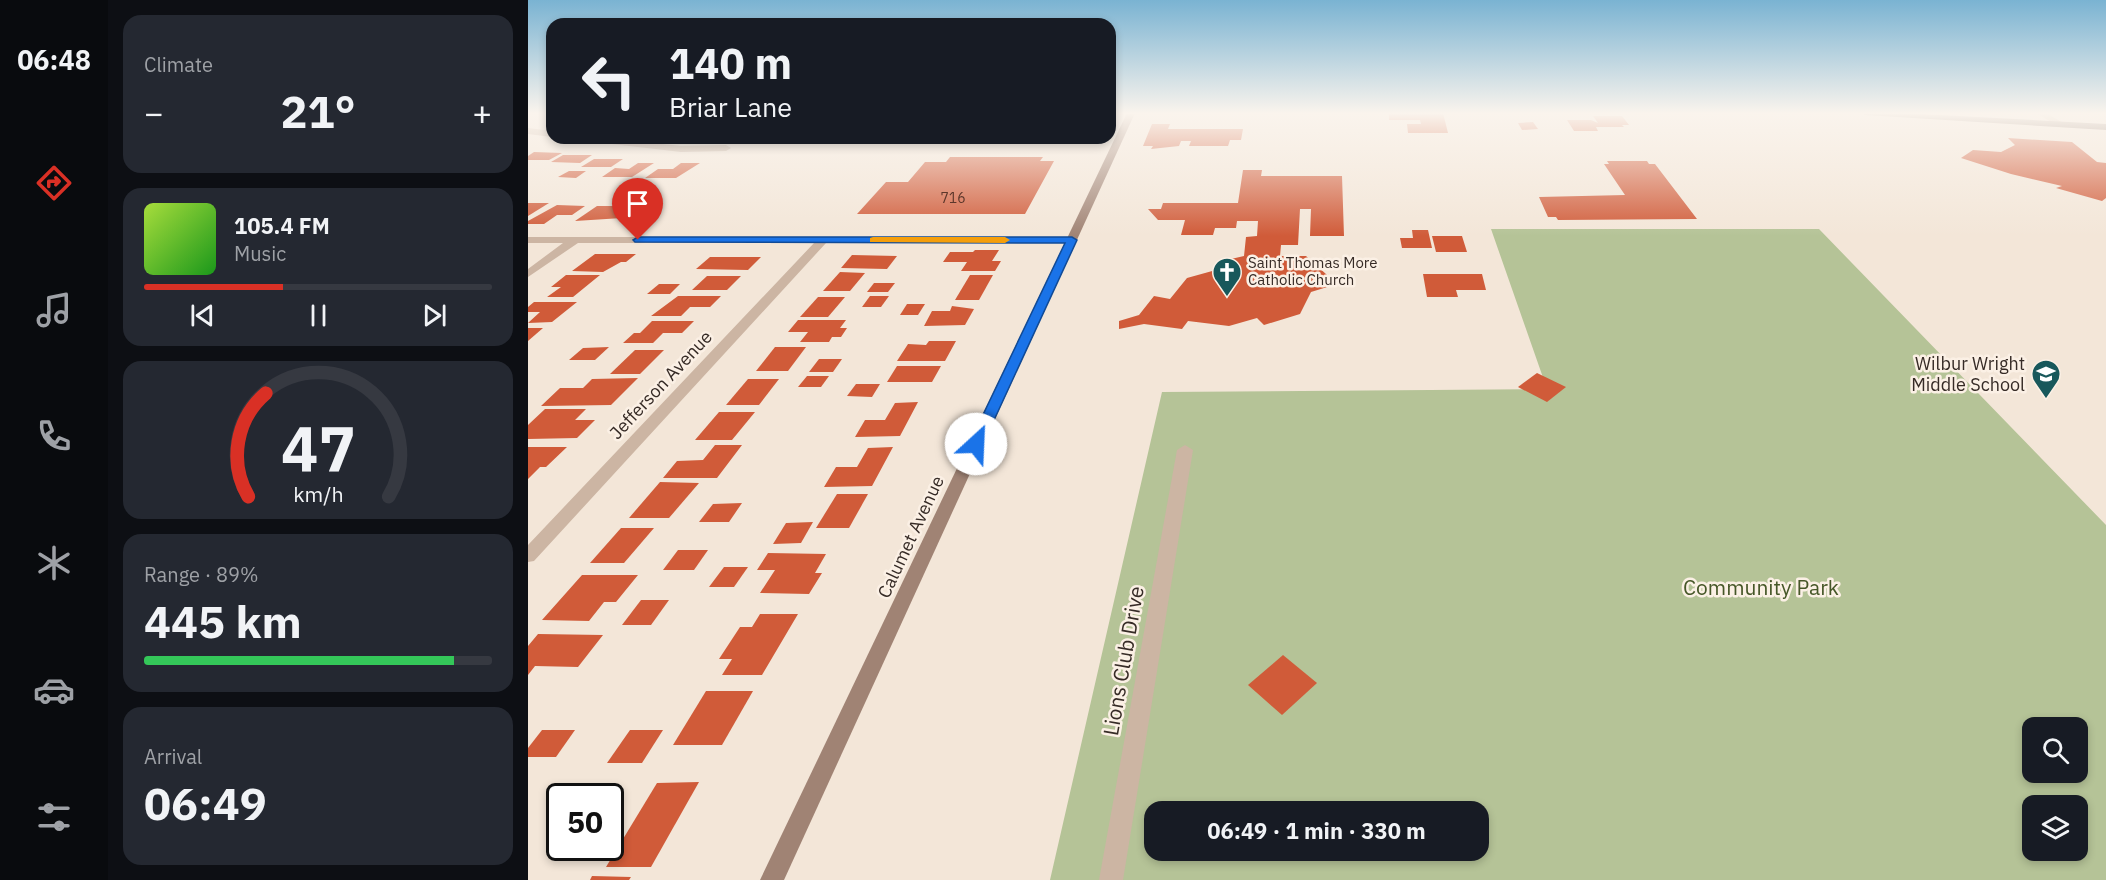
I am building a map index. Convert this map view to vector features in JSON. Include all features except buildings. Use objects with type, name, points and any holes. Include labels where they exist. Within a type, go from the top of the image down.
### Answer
[{"type":"main road","name":"Calumet Avenue","points":[[772,880],[1112,154]]},
{"type":"street","points":[[528,240],[1072,240]]},
{"type":"street","points":[[528,274],[575,240]]},
{"type":"street","name":"Jefferson Avenue","points":[[528,556],[823,240]]},
{"type":"street","name":"Lions Club Drive","points":[[1111,880],[1185,450]]},
{"type":"green space","name":"Community Park","points":[[1491,229],[1819,229],[2106,525],[2106,880],[1050,880],[1162,392],[1547,389]]},
{"type":"slow traffic","points":[[873,240],[1005,240]]},
{"type":"place","name":"Saint Thomas More Catholic Church","points":[[1227,298]]},
{"type":"place","name":"Wilbur Wright Middle School","points":[[2046,400]]},
{"type":"route","points":[[638,240],[1072,240],[976,444]]}]
